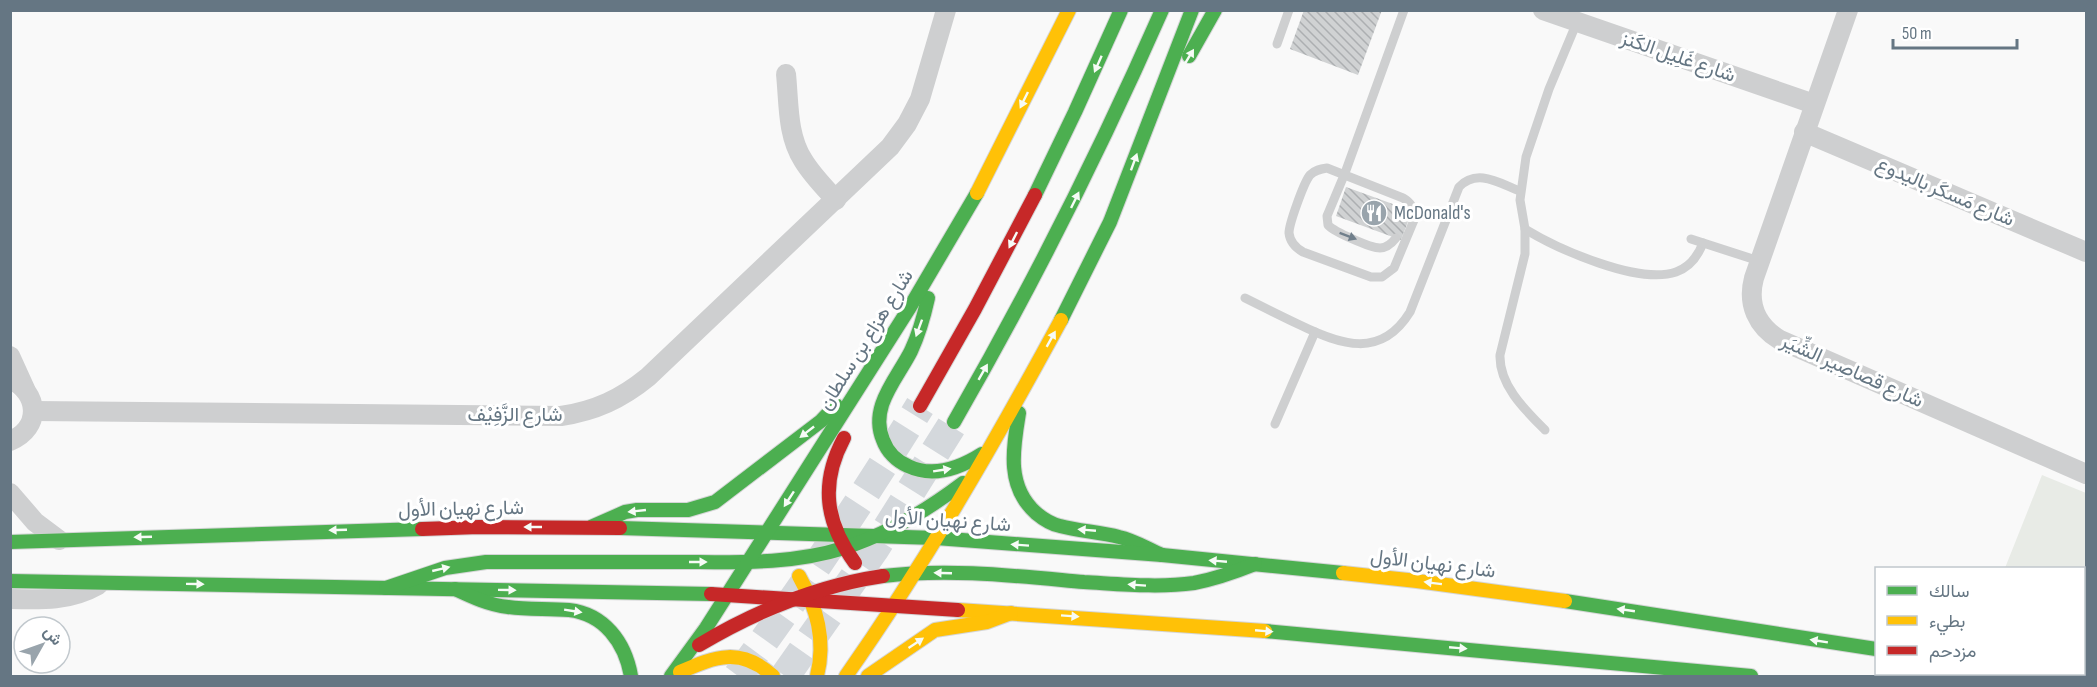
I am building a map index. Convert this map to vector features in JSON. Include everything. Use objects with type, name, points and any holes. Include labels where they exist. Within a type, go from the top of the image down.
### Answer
[{"type":"main road","name":"شارع هزاع بن سلطان","points":[[672,675],[728,594],[748,562],[760,534],[933,271],[983,183],[1069,10]]},
{"type":"main road","points":[[920,406],[1030,207],[1121,10]]},
{"type":"main road","points":[[954,422],[994,354],[1067,216],[1135,74],[1162,10]]},
{"type":"main road","points":[[846,676],[891,597],[916,572],[980,468],[1088,270],[1130,174],[1192,10]]},
{"type":"main road","points":[[1148,125],[1215,10]]},
{"type":"main road","points":[[933,271],[930,293],[918,334],[879,410],[878,419],[882,438],[898,461],[924,472],[958,467],[991,448]]},
{"type":"main road","points":[[872,392],[896,346],[910,307]]},
{"type":"main road","points":[[591,527],[625,512],[697,509],[723,498],[830,413],[881,338],[910,307]]},
{"type":"main road","points":[[1023,390],[1012,447],[1011,465],[1018,491],[1031,509],[1047,522],[1057,526],[1122,537],[1162,555]]},
{"type":"main road","points":[[851,426],[835,454],[828,480],[829,507],[845,549],[869,578],[891,597]]},
{"type":"main road","points":[[386,588],[435,570],[486,562],[748,562],[787,560],[845,549],[880,535],[936,504],[980,468]]},
{"type":"main road","name":"شارع نهيان الأول","points":[[20,542],[378,529],[591,527],[760,534],[837,533],[936,538],[1162,555],[1417,581],[1538,597],[1875,649]]},
{"type":"main road","points":[[760,534],[787,560],[810,596],[821,637],[821,660],[817,676]]},
{"type":"main road","points":[[810,596],[869,578],[916,572],[1171,586],[1214,579],[1255,564]]},
{"type":"main road","points":[[10,581],[728,594],[792,598],[810,596],[891,597],[916,606],[1253,630],[1662,671],[1751,676]]},
{"type":"main road","points":[[455,589],[492,604],[518,608],[576,611],[594,617],[617,637],[629,664],[631,676]]},
{"type":"main road","points":[[692,649],[746,618],[792,598]]},
{"type":"main road","points":[[868,676],[935,630],[987,622],[1011,613]]},
{"type":"main road","points":[[672,675],[711,658],[734,656],[752,660],[773,676]]},
{"type":"street","name":"شارع الزَّفِيْف","points":[[33,411],[561,416],[580,414],[617,400],[633,390],[890,147],[907,124],[920,99],[946,10]]},
{"type":"street","name":"شارع غَلِيل الكَنز","points":[[1543,10],[1814,104]]},
{"type":"street","name":"شارع قصاصِير الشِّيَر","points":[[1848,10],[1751,286],[1752,305],[1759,322],[1772,335],[2086,474]]},
{"type":"street","points":[[786,74],[791,130],[798,151],[809,170],[836,200]]},
{"type":"street","name":"شارع مَسكَر باليدوع","points":[[1804,132],[2086,252]]},
{"type":"street","points":[[10,356],[18,384],[32,403],[33,411],[27,429],[18,438],[10,441]]},
{"type":"street","points":[[10,493],[35,522],[59,540]]},
{"type":"street","points":[[10,534],[20,542]]},
{"type":"street","points":[[10,599],[63,598],[77,595],[104,582]]},
{"type":"lane","points":[[1277,44],[1289,10]]},
{"type":"lane","points":[[1396,238],[1389,245],[1379,248],[1335,231],[1328,225],[1327,216],[1345,173],[1404,10]]},
{"type":"lane","points":[[1545,430],[1507,386],[1499,363],[1525,254],[1525,230],[1520,191],[1526,157],[1537,122],[1577,22]]},
{"type":"lane","points":[[1333,169],[1403,198],[1411,204],[1414,220],[1394,268],[1387,275],[1371,277],[1298,249],[1291,240],[1290,228],[1307,180],[1315,171],[1333,169]]},
{"type":"lane","points":[[1245,298],[1315,332],[1345,343],[1358,344],[1377,341],[1394,332],[1410,312],[1459,187],[1470,178],[1485,177],[1520,191]]},
{"type":"lane","points":[[1403,198],[1406,208]]},
{"type":"lane","points":[[1525,230],[1556,247],[1589,260],[1637,272],[1662,274],[1670,274],[1685,268],[1697,257],[1703,243]]},
{"type":"lane","points":[[1691,239],[1759,261]]},
{"type":"lane","points":[[1275,424],[1315,332]]},
{"type":"shaded area","points":[[2042,475],[2086,493],[2086,601],[2085,567],[2005,567]]},
{"type":"building","points":[[1304,10],[1382,10],[1358,75],[1290,49]]},
{"type":"building","name":"McDonald's","points":[[1346,187],[1412,211],[1401,240],[1336,216]]},
{"type":"tunnel","points":[[738,676],[832,543],[920,406]]},
{"type":"tunnel","points":[[785,676],[875,548],[954,422]]},
{"type":"traffic: fast","points":[[1035,195],[1121,10]]},
{"type":"traffic: fast","points":[[954,422],[1064,219],[1162,10]]},
{"type":"traffic: fast","points":[[1061,320],[1110,222],[1192,10]]},
{"type":"traffic: fast","points":[[1189,56],[1215,10]]},
{"type":"traffic: fast","points":[[671,676],[706,628],[910,307],[977,193]]},
{"type":"traffic: fast","points":[[928,298],[914,345],[882,405],[880,428],[883,440],[896,458],[917,470],[946,470],[982,454]]},
{"type":"traffic: fast","points":[[591,527],[625,512],[688,510],[715,502],[821,421],[836,405]]},
{"type":"traffic: fast","points":[[1019,413],[1014,453],[1016,479],[1026,502],[1036,513],[1057,525],[1125,538],[1162,555]]},
{"type":"traffic: fast","points":[[386,588],[445,568],[486,562],[740,562],[803,557],[844,548],[876,536],[921,512],[963,483]]},
{"type":"traffic: fast","points":[[620,528],[936,538],[1162,555],[1343,573]]},
{"type":"traffic: fast","points":[[10,542],[422,529]]},
{"type":"traffic: fast","points":[[883,576],[958,573],[1111,584],[1167,585],[1194,583],[1255,564]]},
{"type":"traffic: fast","points":[[10,581],[711,594]]},
{"type":"traffic: fast","points":[[455,589],[501,606],[569,610],[593,617],[618,641],[631,676]]},
{"type":"traffic: fast","points":[[1565,601],[1875,649]]},
{"type":"traffic: fast","points":[[1265,631],[1751,676]]},
{"type":"traffic: fast","points":[[2049,675],[2059,676]]},
{"type":"traffic: slow","points":[[977,193],[1069,10]]},
{"type":"traffic: slow","points":[[846,676],[876,633],[959,501],[1061,320]]},
{"type":"traffic: slow","points":[[1343,573],[1565,601]]},
{"type":"traffic: slow","points":[[799,576],[811,600],[818,624],[821,650],[817,676]]},
{"type":"traffic: slow","points":[[958,610],[1265,631]]},
{"type":"traffic: slow","points":[[868,676],[935,630],[987,622],[1011,613]]},
{"type":"traffic: slow","points":[[680,672],[705,662],[728,657],[750,661],[773,676]]},
{"type":"traffic: jam","points":[[920,406],[975,309],[1035,195]]},
{"type":"traffic: jam","points":[[844,438],[831,471],[829,502],[837,532],[855,563]]},
{"type":"traffic: jam","points":[[422,529],[620,528]]},
{"type":"traffic: jam","points":[[699,645],[742,621],[810,593],[883,576]]},
{"type":"traffic: jam","points":[[711,594],[958,610]]},
{"type":"place","name":"McDonald's","points":[[1374,213]]}]
